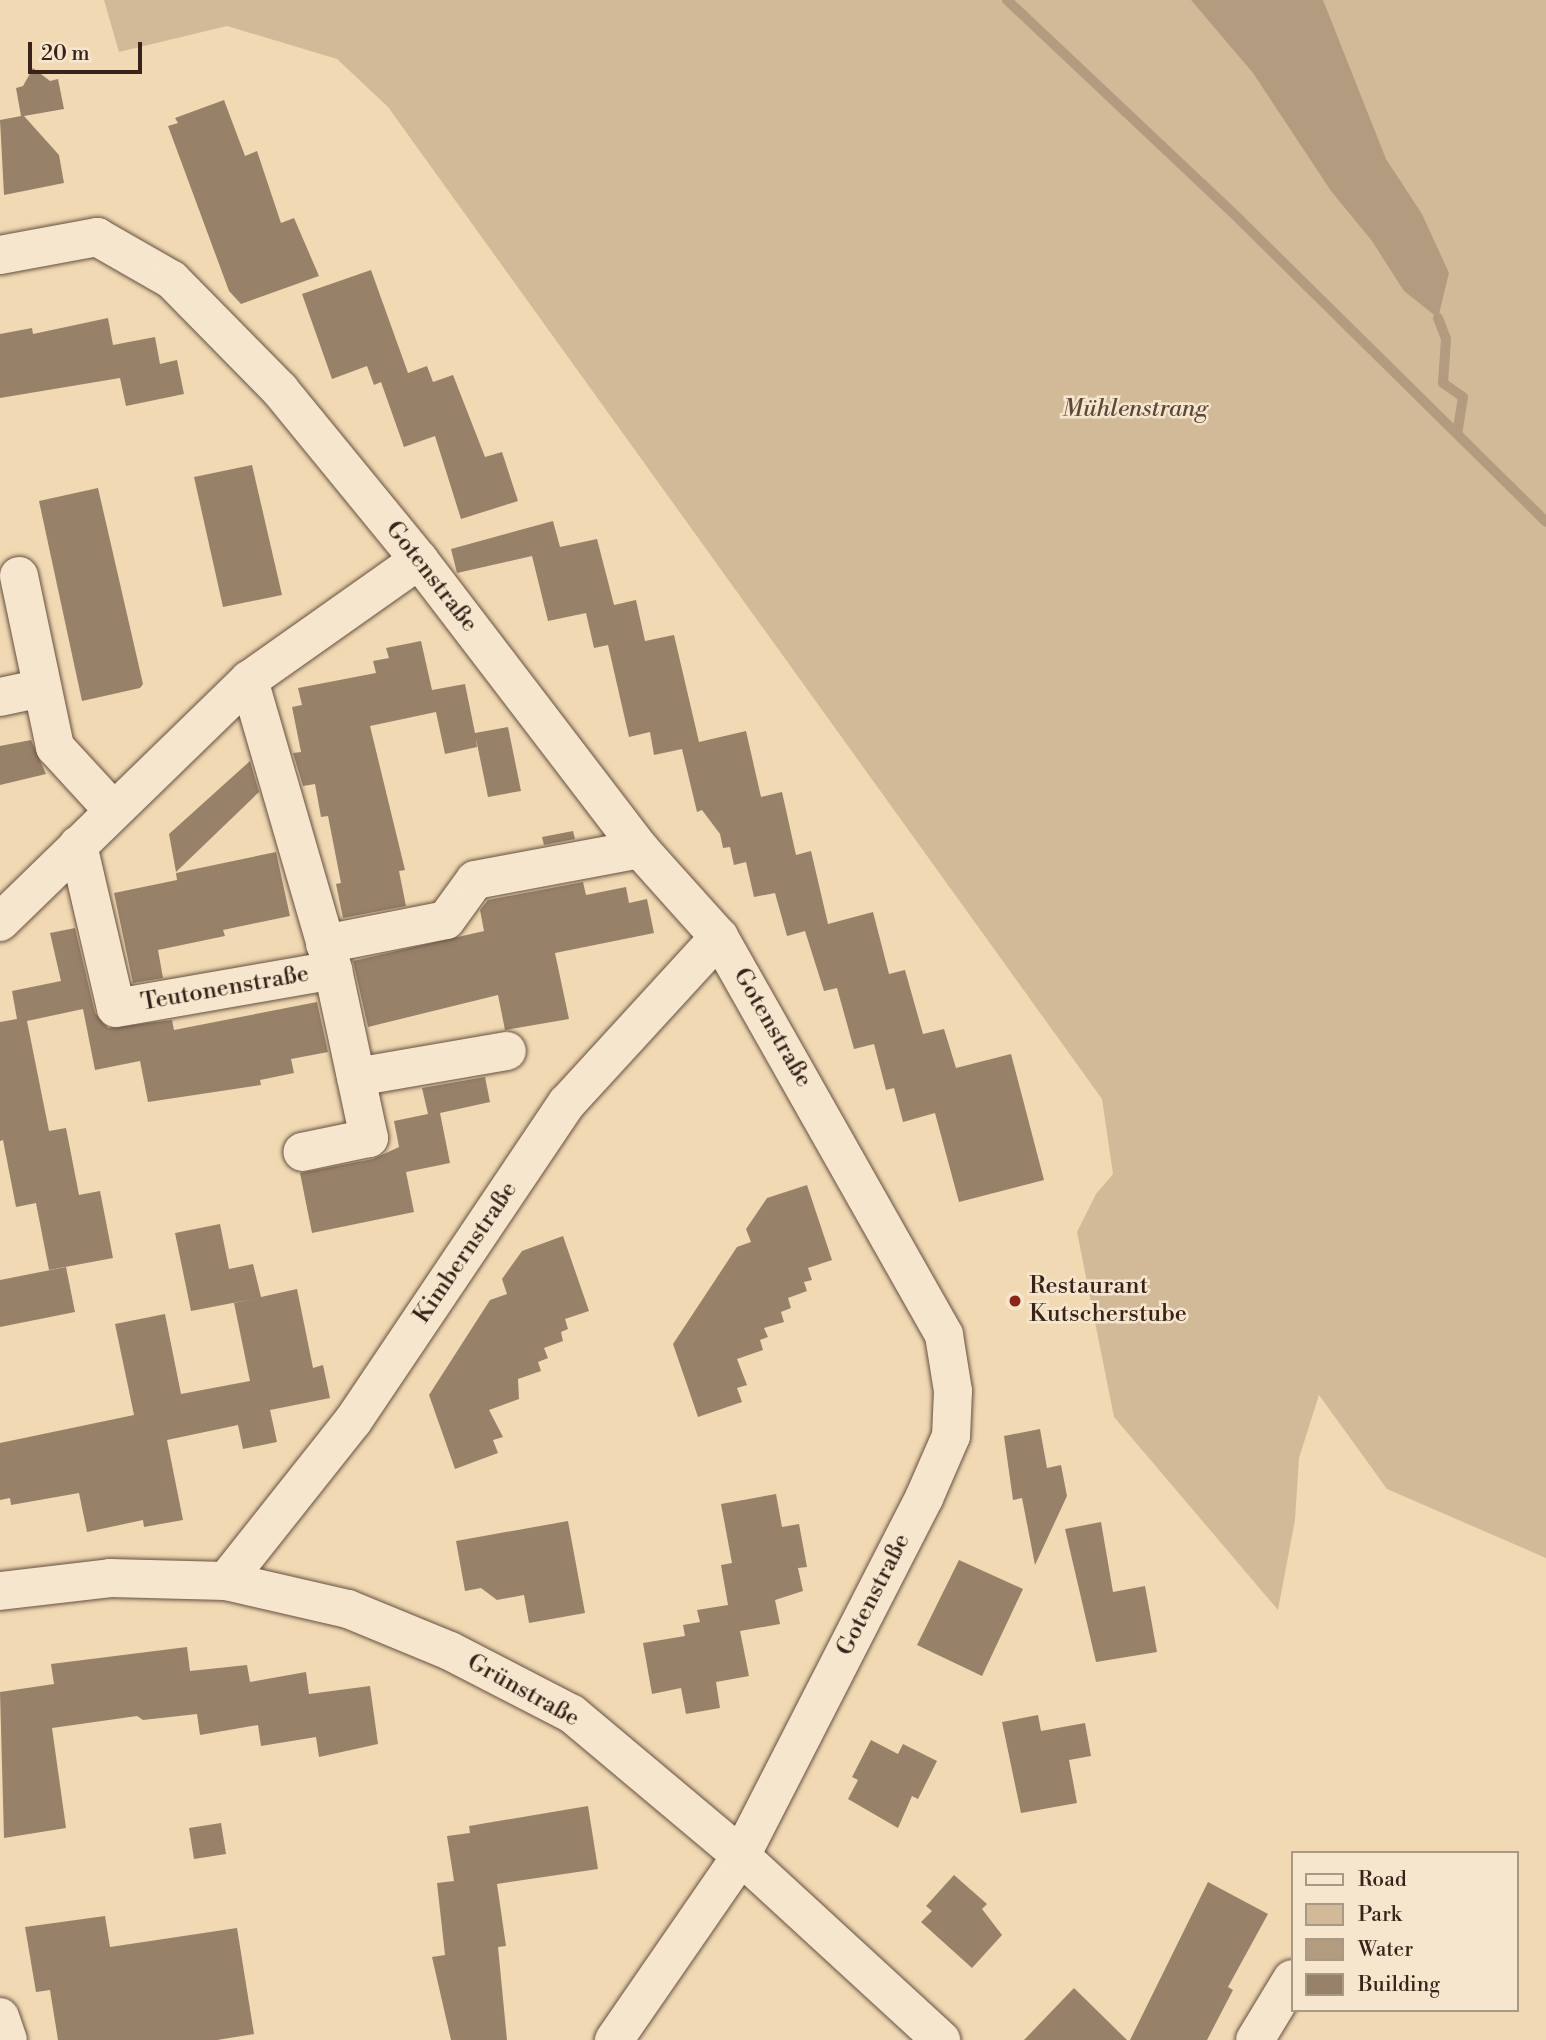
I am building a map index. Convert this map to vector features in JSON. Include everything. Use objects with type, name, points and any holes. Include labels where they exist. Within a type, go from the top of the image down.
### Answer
[{"type":"street","name":"Gotenstraße","points":[[0,255],[97,237],[172,280],[280,390],[419,560],[640,849],[719,937],[944,1335],[953,1391],[951,1436],[924,1498],[741,1856],[614,2040]]},
{"type":"street","points":[[0,922],[249,680],[419,560]]},
{"type":"street","points":[[19,576],[55,747],[113,810]]},
{"type":"street","name":"Teutonenstraße","points":[[249,680],[329,957],[369,1138],[302,1152]]},
{"type":"street","points":[[0,696],[42,688]]},
{"type":"street","name":"Teutonenstraße","points":[[78,845],[116,1008],[329,957],[446,919],[475,880],[640,849]]},
{"type":"street","name":"Kimbernstraße","points":[[226,1581],[353,1421],[567,1103],[719,937]]},
{"type":"street","points":[[356,1077],[507,1051]]},
{"type":"street","name":"Grünstraße","points":[[0,1591],[110,1578],[226,1581],[348,1609],[450,1651],[572,1714],[741,1856],[941,2040]]},
{"type":"street","points":[[1255,2040],[1290,1982]]},
{"type":"street","points":[[0,2017],[8,2040]]},
{"type":"green space","name":"Mühlenstrang","points":[[104,0],[1546,0],[1546,1558],[1387,1489],[1319,1395],[1299,1458],[1295,1520],[1278,1610],[1114,1417],[1077,1232],[1096,1194],[1113,1174],[1102,1099],[388,107],[337,59],[227,26],[119,52]]},
{"type":"water","points":[[1191,0],[1323,0],[1386,159],[1422,214],[1449,273],[1438,318],[1404,291],[1372,241],[1331,191],[1253,73]]},
{"type":"building","points":[[33,68],[50,81],[58,79],[64,109],[24,116],[59,155],[64,183],[4,195],[0,120],[21,116],[16,88],[23,86]]},
{"type":"building","points":[[224,100],[245,156],[257,151],[281,223],[294,218],[319,276],[241,304],[229,291],[168,126],[178,123],[175,118]]},
{"type":"building","points":[[371,270],[408,373],[427,366],[433,382],[453,375],[485,457],[502,452],[518,501],[461,519],[435,436],[404,447],[381,382],[374,385],[367,366],[332,379],[302,294]]},
{"type":"building","points":[[108,318],[113,345],[155,337],[160,364],[177,360],[184,394],[126,406],[120,378],[0,398],[0,334],[32,328],[33,334]]},
{"type":"building","points":[[252,465],[282,595],[223,607],[194,477]]},
{"type":"building","points":[[98,488],[143,684],[140,688],[82,701],[39,501]]},
{"type":"building","points":[[553,521],[560,547],[597,539],[614,605],[636,600],[645,641],[674,635],[699,742],[746,731],[761,797],[782,792],[796,855],[811,851],[828,924],[873,912],[889,974],[905,970],[923,1034],[944,1029],[956,1068],[1011,1054],[1044,1180],[959,1202],[935,1113],[903,1122],[894,1088],[886,1090],[874,1044],[854,1049],[837,988],[824,991],[805,931],[787,936],[775,893],[754,897],[746,862],[734,865],[730,847],[723,848],[720,834],[702,810],[697,812],[682,749],[654,755],[650,732],[629,737],[608,645],[594,648],[586,613],[548,621],[532,556],[457,573],[451,549]]},
{"type":"building","points":[[421,641],[432,690],[465,684],[475,733],[508,727],[521,791],[488,797],[476,739],[477,747],[445,754],[436,712],[370,726],[405,870],[399,871],[406,906],[343,918],[336,884],[341,883],[328,816],[321,817],[315,784],[303,786],[293,753],[301,752],[292,707],[302,705],[298,688],[376,673],[373,661],[389,658],[386,648]]},
{"type":"building","points":[[31,740],[46,774],[0,785],[0,746]]},
{"type":"building","points":[[250,761],[259,792],[176,872],[169,834]]},
{"type":"building","points":[[573,831],[575,839],[544,845],[542,837]]},
{"type":"building","points":[[276,852],[290,916],[223,930],[225,936],[158,950],[163,978],[133,983],[114,893],[177,880],[176,873]]},
{"type":"building","points":[[583,882],[586,895],[626,887],[629,903],[647,899],[654,933],[555,953],[569,1019],[505,1030],[498,995],[368,1027],[353,961],[484,931],[480,910],[488,900]]},
{"type":"building","points":[[75,928],[95,1013],[108,1028],[172,1020],[174,1030],[317,1002],[328,1052],[291,1059],[294,1073],[260,1080],[261,1085],[148,1102],[140,1061],[95,1070],[83,1009],[27,1021],[49,1131],[66,1128],[79,1195],[100,1191],[113,1258],[49,1270],[36,1203],[16,1207],[3,1140],[0,1141],[0,1022],[17,1019],[12,991],[61,981],[50,933]]},
{"type":"building","points":[[485,1077],[490,1102],[440,1113],[450,1163],[406,1172],[414,1212],[312,1233],[300,1173],[373,1159],[399,1147],[394,1121],[428,1114],[422,1088]]},
{"type":"building","points":[[807,1185],[832,1260],[808,1268],[812,1280],[804,1282],[807,1291],[788,1298],[791,1308],[781,1312],[784,1322],[764,1328],[768,1337],[760,1340],[763,1350],[737,1359],[747,1385],[737,1388],[742,1402],[698,1417],[673,1344],[737,1247],[751,1242],[746,1229],[767,1198]]},
{"type":"building","points":[[220,1224],[229,1269],[253,1264],[261,1297],[297,1289],[313,1368],[323,1365],[330,1398],[270,1410],[277,1442],[243,1449],[238,1425],[167,1440],[183,1520],[144,1527],[143,1520],[87,1532],[79,1493],[11,1505],[10,1498],[0,1500],[0,1443],[134,1415],[115,1324],[165,1314],[181,1394],[250,1381],[234,1303],[258,1298],[191,1311],[175,1233]]},
{"type":"building","points":[[563,1236],[589,1311],[565,1319],[568,1329],[561,1332],[563,1341],[544,1348],[548,1358],[538,1362],[541,1371],[518,1379],[519,1399],[489,1410],[503,1437],[493,1440],[498,1453],[455,1469],[429,1395],[490,1300],[507,1294],[502,1279],[522,1251]]},
{"type":"building","points":[[66,1267],[75,1312],[0,1327],[0,1280]]},
{"type":"building","points":[[1040,1429],[1047,1468],[1061,1465],[1067,1496],[1035,1565],[1022,1498],[1013,1500],[1004,1436]]},
{"type":"building","points":[[776,1494],[782,1527],[799,1524],[807,1567],[798,1568],[803,1591],[775,1600],[780,1624],[740,1631],[749,1676],[716,1682],[720,1708],[686,1714],[681,1688],[652,1694],[643,1643],[685,1636],[683,1625],[700,1622],[697,1610],[728,1605],[721,1565],[732,1563],[721,1504]]},
{"type":"building","points":[[568,1521],[585,1613],[529,1623],[524,1595],[497,1600],[481,1588],[465,1591],[456,1541]]},
{"type":"building","points":[[1101,1522],[1113,1592],[1145,1586],[1157,1652],[1096,1662],[1065,1529]]},
{"type":"building","points":[[959,1560],[1023,1589],[982,1676],[917,1645]]},
{"type":"building","points":[[187,1647],[190,1671],[247,1665],[250,1682],[306,1672],[309,1694],[370,1686],[378,1744],[319,1757],[316,1737],[261,1746],[258,1725],[200,1735],[197,1714],[143,1720],[137,1716],[52,1728],[66,1828],[4,1838],[0,1692],[54,1684],[51,1664]]},
{"type":"building","points":[[1038,1715],[1041,1731],[1085,1723],[1091,1756],[1069,1760],[1077,1803],[1021,1813],[1002,1722]]},
{"type":"building","points":[[871,1740],[898,1754],[903,1744],[937,1761],[918,1799],[912,1796],[898,1828],[848,1799],[858,1780],[852,1777]]},
{"type":"building","points":[[588,1806],[598,1869],[497,1884],[506,1946],[498,1947],[507,2040],[451,2040],[432,1957],[445,1955],[437,1883],[454,1881],[447,1836],[470,1833],[469,1826]]},
{"type":"building","points":[[221,1823],[226,1854],[194,1859],[189,1828]]},
{"type":"building","points":[[954,1875],[987,1904],[982,1909],[1002,1935],[972,1968],[921,1922],[932,1911],[926,1906]]},
{"type":"building","points":[[1208,1882],[1268,1914],[1228,1987],[1233,1990],[1207,2040],[1130,2040]]},
{"type":"building","points":[[105,1916],[110,1947],[237,1928],[254,2034],[217,2040],[58,2040],[50,1990],[36,1992],[25,1927]]},
{"type":"building","points":[[1074,1988],[1127,2040],[1024,2040]]},
{"type":"waterway","name":"Mühlenstrang","points":[[1007,0],[1239,219],[1546,522]]},
{"type":"waterway","points":[[1438,318],[1446,339],[1443,383],[1463,397],[1457,434]]},
{"type":"place","name":"Restaurant Kutscherstube","points":[[1015,1301]]}]
